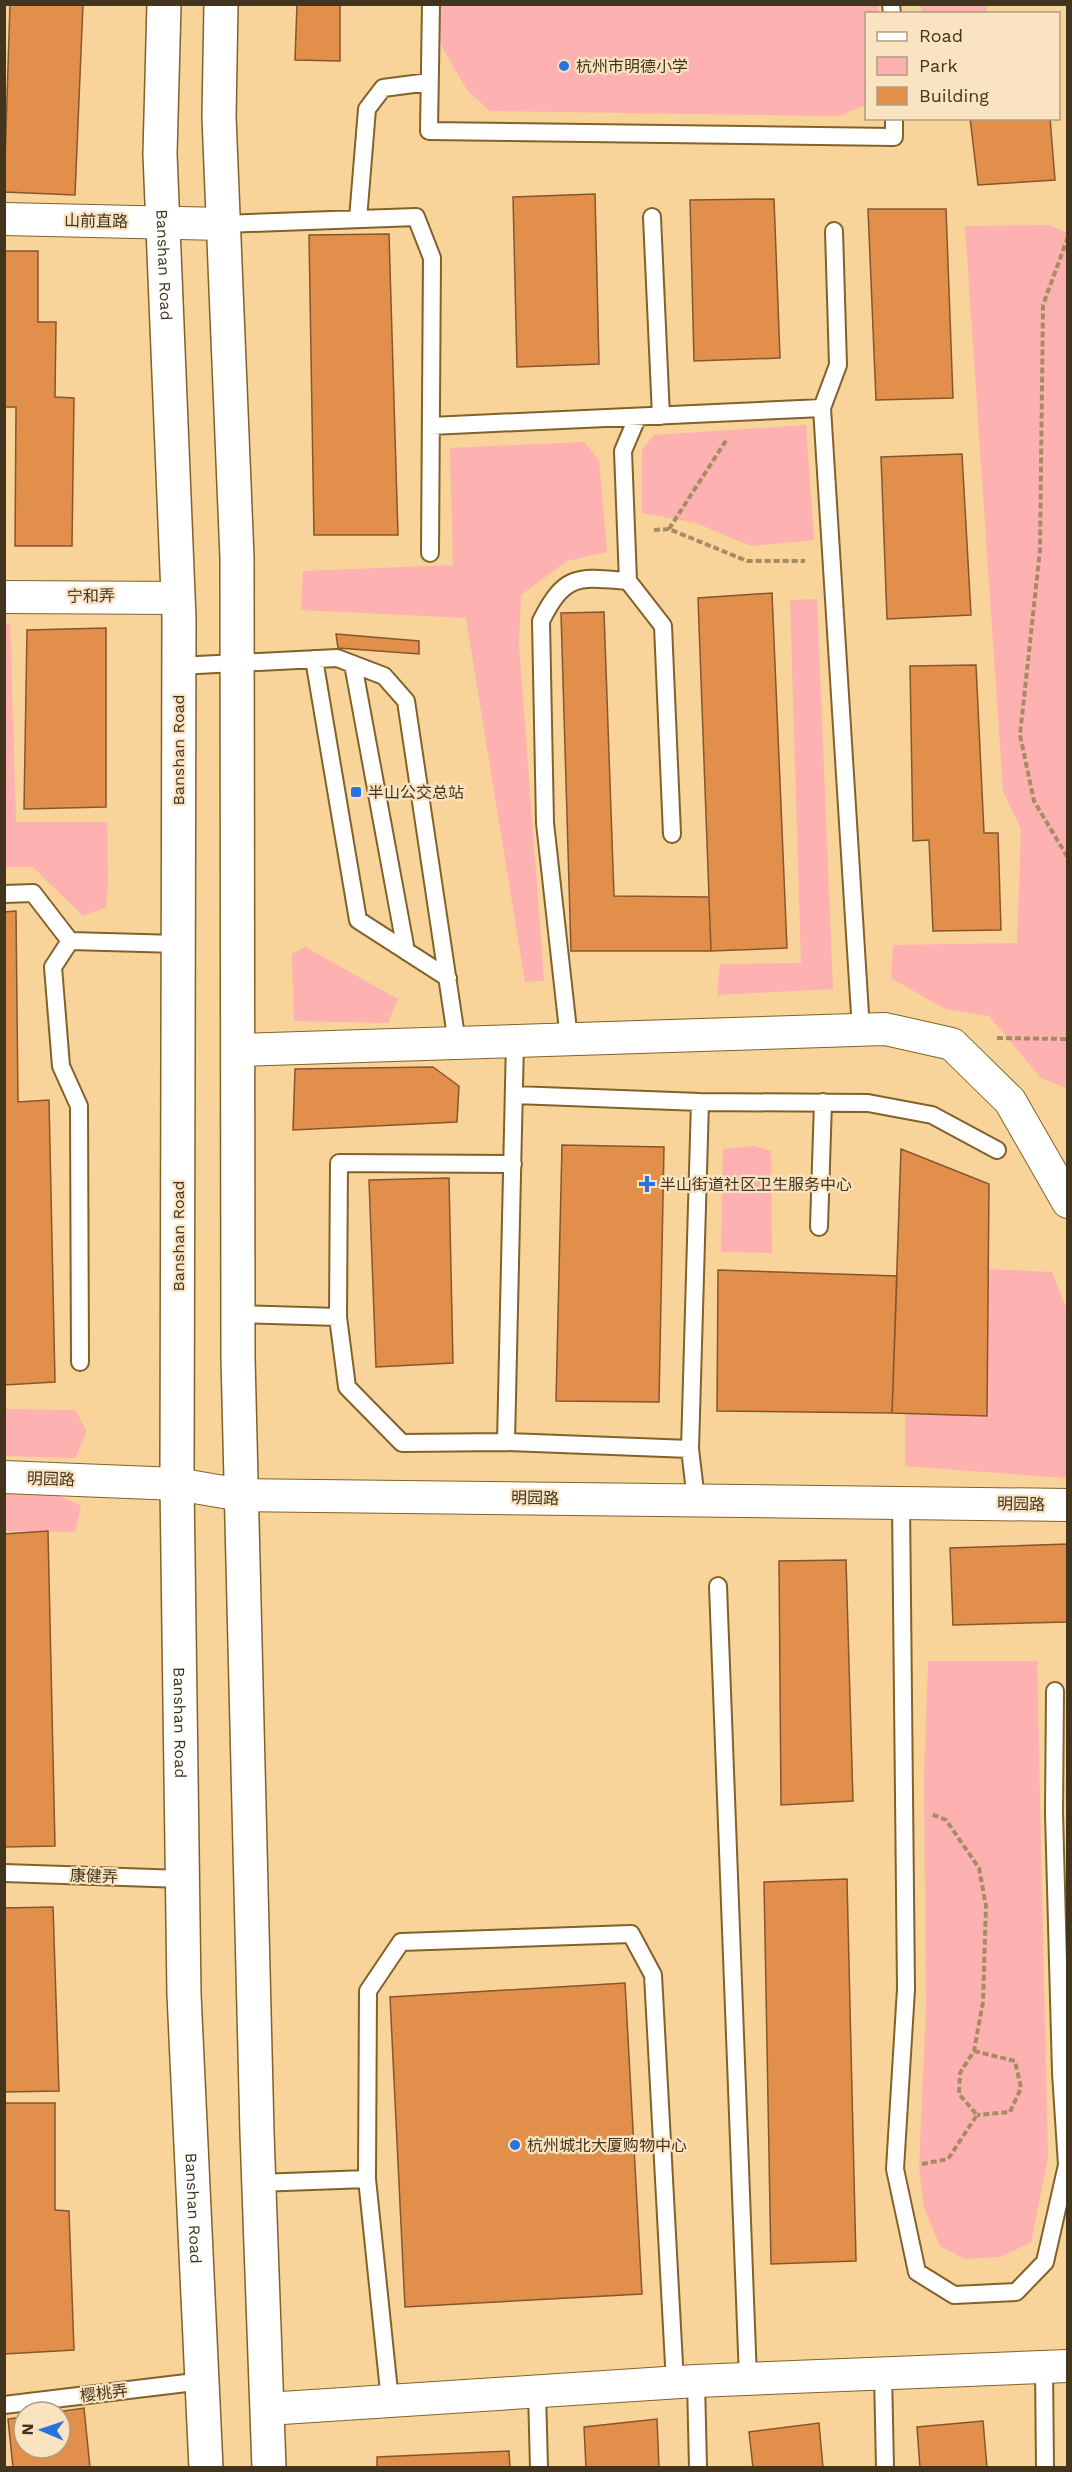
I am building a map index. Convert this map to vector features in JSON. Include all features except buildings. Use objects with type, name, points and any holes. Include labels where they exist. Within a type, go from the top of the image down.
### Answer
[{"type":"main road","name":"Banshan Road","points":[[164,4],[160,154],[178,598],[177,1484],[184,1994],[206,2468]]},
{"type":"main road","points":[[221,4],[219,117],[237,558],[238,1314],[241,1495],[258,2183],[269,2468]]},
{"type":"street","name":"山前直路","points":[[4,219],[223,224]]},
{"type":"street","name":"宁和弄","points":[[4,597],[178,598]]},
{"type":"street","points":[[239,1050],[885,1029],[952,1044],[1010,1101],[1068,1202]]},
{"type":"street","name":"明园路","points":[[4,1477],[177,1484],[241,1495],[1068,1505]]},
{"type":"street","points":[[267,2409],[685,2382],[1056,2367]]},
{"type":"lane","points":[[430,4],[429,131],[894,137],[894,120]]},
{"type":"lane","points":[[358,219],[367,109],[383,88],[429,82]]},
{"type":"lane","points":[[223,224],[416,217],[432,258],[430,552]]},
{"type":"lane","points":[[652,217],[661,416]]},
{"type":"lane","points":[[834,231],[838,365],[822,408],[861,1030]]},
{"type":"lane","points":[[431,426],[822,408]]},
{"type":"lane","points":[[637,418],[623,451],[628,581],[663,626],[672,834]]},
{"type":"lane","points":[[569,1039],[545,823],[541,621],[555,593],[583,578],[628,581]]},
{"type":"lane","points":[[178,666],[337,658],[384,676],[406,700],[457,1042]]},
{"type":"lane","points":[[314,659],[358,920],[448,978]]},
{"type":"lane","points":[[353,664],[406,951]]},
{"type":"lane","points":[[4,894],[33,893],[70,940],[178,944]]},
{"type":"lane","points":[[70,940],[54,967],[61,1066],[79,1106],[80,1362]]},
{"type":"lane","points":[[506,1442],[515,1041]]},
{"type":"lane","points":[[515,1095],[700,1102],[868,1103],[932,1115],[997,1150]]},
{"type":"lane","points":[[696,1500],[690,1449],[700,1102]]},
{"type":"lane","points":[[819,1227],[824,1102]]},
{"type":"lane","points":[[513,1164],[339,1163],[338,1317],[347,1387],[402,1443],[506,1442],[690,1449]]},
{"type":"lane","points":[[238,1314],[338,1317]]},
{"type":"lane","points":[[901,1503],[906,1989],[895,2169],[917,2272],[954,2295],[1016,2292],[1045,2262],[1067,2166],[1061,2061],[1054,1813],[1055,1691]]},
{"type":"lane","points":[[718,1586],[748,2379]]},
{"type":"lane","name":"康健弄","points":[[4,1873],[183,1879]]},
{"type":"lane","points":[[390,2401],[367,2179],[368,1991],[401,1942],[631,1934],[653,1975],[685,2382],[698,2468]]},
{"type":"lane","points":[[258,2183],[367,2179]]},
{"type":"lane","points":[[1045,2468],[1056,2367]]},
{"type":"lane","points":[[883,2373],[885,2468]]},
{"type":"lane","name":"樱桃弄","points":[[4,2405],[203,2381]]},
{"type":"lane","points":[[537,2392],[539,2468]]},
{"type":"path","points":[[1068,237],[1043,305],[1040,550],[1020,735],[1034,801],[1068,858]]},
{"type":"path","points":[[669,529],[744,412]]},
{"type":"path","points":[[626,532],[669,529],[747,561],[831,560]]},
{"type":"path","points":[[952,1044],[998,1038],[1068,1039]]},
{"type":"path","points":[[905,1803],[946,1820],[979,1868],[986,1906],[983,2002],[974,2052],[960,2073],[959,2094],[977,2115]]},
{"type":"path","points":[[974,2052],[1015,2061],[1021,2088],[1010,2112],[977,2115]]},
{"type":"path","points":[[895,2169],[948,2159],[977,2115]]},
{"type":"green space","points":[[877,4],[879,12],[865,12],[865,105],[838,116],[490,111],[467,90],[442,47],[432,5]]},
{"type":"green space","points":[[921,5],[987,5],[987,12],[921,12]]},
{"type":"green space","points":[[1048,225],[1068,233],[1067,1088],[1041,1078],[989,1016],[945,1009],[891,978],[893,945],[1017,943],[1021,829],[1003,791],[965,226]]},
{"type":"green space","points":[[806,425],[814,540],[751,546],[696,523],[642,513],[642,450],[654,435]]},
{"type":"green space","points":[[584,442],[599,460],[607,552],[567,561],[521,595],[519,645],[544,981],[525,982],[466,618],[301,610],[303,571],[453,565],[450,448]]},
{"type":"green space","points":[[817,599],[833,989],[717,995],[720,964],[801,963],[790,600]]},
{"type":"green space","points":[[5,623],[10,623],[16,822],[107,822],[106,907],[83,916],[33,867],[5,867]]},
{"type":"green space","points":[[305,947],[398,999],[388,1023],[294,1021],[292,954]]},
{"type":"green space","points":[[754,1146],[771,1151],[772,1253],[721,1252],[723,1149]]},
{"type":"green space","points":[[988,1269],[1052,1272],[1067,1310],[1067,1476],[1065,1478],[905,1466],[905,1413]]},
{"type":"green space","points":[[5,1409],[75,1410],[87,1431],[75,1458],[5,1456]]},
{"type":"green space","points":[[5,1494],[58,1495],[81,1506],[75,1532],[5,1531]]},
{"type":"green space","points":[[928,1661],[1037,1661],[1048,2157],[1031,2243],[999,2257],[965,2259],[940,2246],[924,2207],[919,2168],[926,2005],[924,1778]]},
{"type":"place","name":"杭州市明德小学","points":[[564,66]]},
{"type":"place","name":"半山公交总站","points":[[356,792]]},
{"type":"place","name":"半山街道社区卫生服务中心","points":[[647,1184]]},
{"type":"place","name":"杭州城北大厦购物中心","points":[[515,2145]]}]
